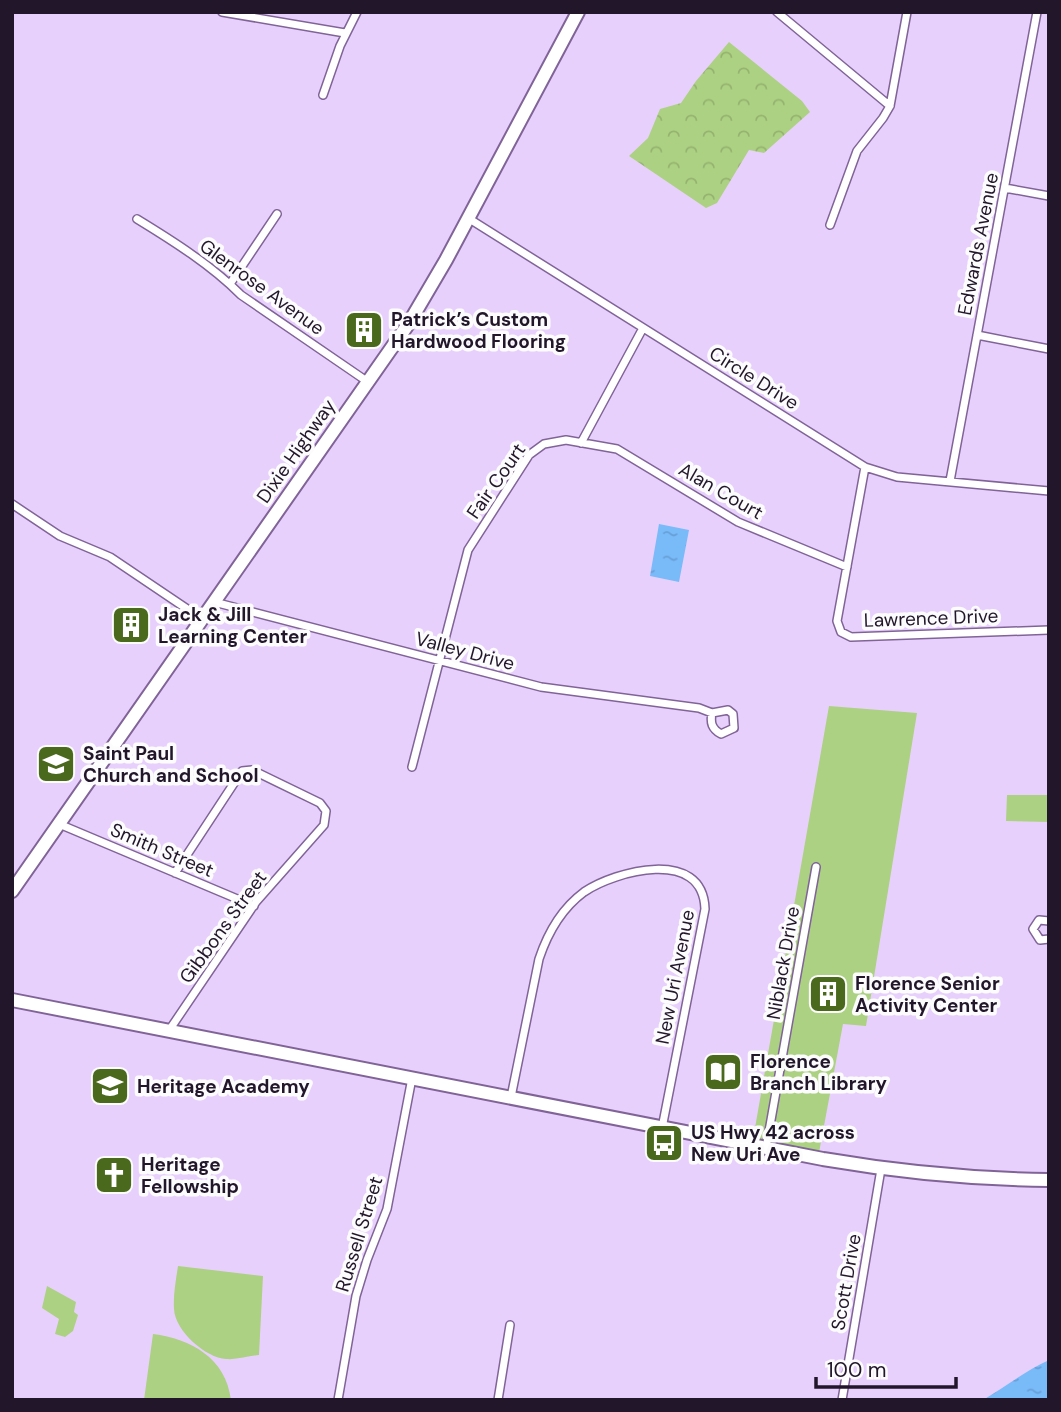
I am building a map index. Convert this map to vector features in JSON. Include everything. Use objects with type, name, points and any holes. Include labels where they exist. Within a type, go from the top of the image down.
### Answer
[{"type":"main road","name":"Dixie Highway","points":[[12,891],[421,304],[578,12]]},
{"type":"main road","points":[[12,1000],[881,1169],[984,1180],[1049,1180]]},
{"type":"street","points":[[222,12],[345,33]]},
{"type":"street","points":[[323,95],[345,33],[357,12]]},
{"type":"street","points":[[777,12],[890,106]]},
{"type":"street","points":[[830,225],[857,150],[890,106],[907,12]]},
{"type":"street","name":"Edwards Avenue","points":[[950,481],[1037,12]]},
{"type":"street","points":[[1005,188],[1049,196]]},
{"type":"street","points":[[230,284],[277,214]]},
{"type":"street","name":"Circle Drive","points":[[468,218],[865,467],[897,477],[1049,491]]},
{"type":"street","name":"Glenrose Avenue","points":[[137,219],[171,240],[241,295],[368,382]]},
{"type":"street","points":[[581,443],[643,328]]},
{"type":"street","points":[[977,335],[1049,349]]},
{"type":"street","name":"Fair Court","points":[[412,767],[468,550],[524,462],[536,448],[550,441],[581,443]]},
{"type":"street","name":"Alan Court","points":[[581,443],[626,453],[738,522],[847,567]]},
{"type":"street","points":[[847,567],[865,467]]},
{"type":"street","points":[[12,504],[63,538],[110,557],[202,619]]},
{"type":"street","name":"Lawrence Drive","points":[[847,567],[837,621],[841,632],[846,635],[1049,630]]},
{"type":"street","name":"Valley Drive","points":[[214,602],[541,687],[699,708],[712,713]]},
{"type":"street","name":"Gibbons Street","points":[[170,1029],[254,906],[324,825],[326,811],[320,803],[252,770],[242,771],[175,873]]},
{"type":"street","name":"Smith Street","points":[[58,823],[254,906]]},
{"type":"street","name":"Niblack Drive","points":[[766,1148],[816,867]]},
{"type":"street","name":"New Uri Avenue","points":[[511,1097],[539,959],[559,916],[583,893],[612,877],[642,869],[670,871],[685,875],[695,883],[703,895],[705,909],[662,1128]]},
{"type":"street","points":[[1049,920],[1039,920],[1034,929],[1040,940],[1049,939]]},
{"type":"street","name":"Russell Street","points":[[338,1400],[356,1296],[366,1260],[387,1209],[412,1077]]},
{"type":"street","name":"Scott Drive","points":[[842,1400],[881,1169]]},
{"type":"street","points":[[498,1400],[510,1325]]},
{"type":"green space","points":[[729,42],[802,101],[810,112],[764,153],[749,150],[717,203],[706,208],[629,156],[648,138],[660,109],[681,103]]},
{"type":"green space","points":[[829,706],[917,713],[866,1026],[843,1024],[818,1158],[752,1145]]},
{"type":"green space","points":[[1007,795],[1049,795],[1049,822],[1006,821]]},
{"type":"green space","points":[[178,1266],[263,1276],[259,1355],[226,1359],[210,1354],[193,1342],[180,1326],[174,1309]]},
{"type":"green space","points":[[47,1286],[76,1302],[74,1312],[78,1315],[73,1331],[65,1337],[55,1334],[59,1319],[42,1308]]},
{"type":"green space","points":[[153,1334],[181,1341],[204,1353],[222,1373],[231,1400],[144,1400]]},
{"type":"water","points":[[659,524],[689,530],[679,582],[650,576]]},
{"type":"water","points":[[1049,1360],[1049,1400],[983,1400],[1023,1374]]},
{"type":"place","name":"Patrick’s Custom Hardwood Flooring","points":[[364,330]]},
{"type":"place","name":"Jack & Jill Learning Center","points":[[131,625]]},
{"type":"place","name":"Saint Paul Church and School","points":[[56,764]]},
{"type":"place","name":"Florence Senior Activity Center","points":[[828,994]]},
{"type":"place","name":"Florence Branch Library","points":[[723,1072]]},
{"type":"place","name":"Heritage Academy","points":[[110,1086]]},
{"type":"place","name":"US Hwy 42 across New Uri Ave","points":[[664,1143]]},
{"type":"place","name":"Heritage Fellowship","points":[[114,1175]]}]
